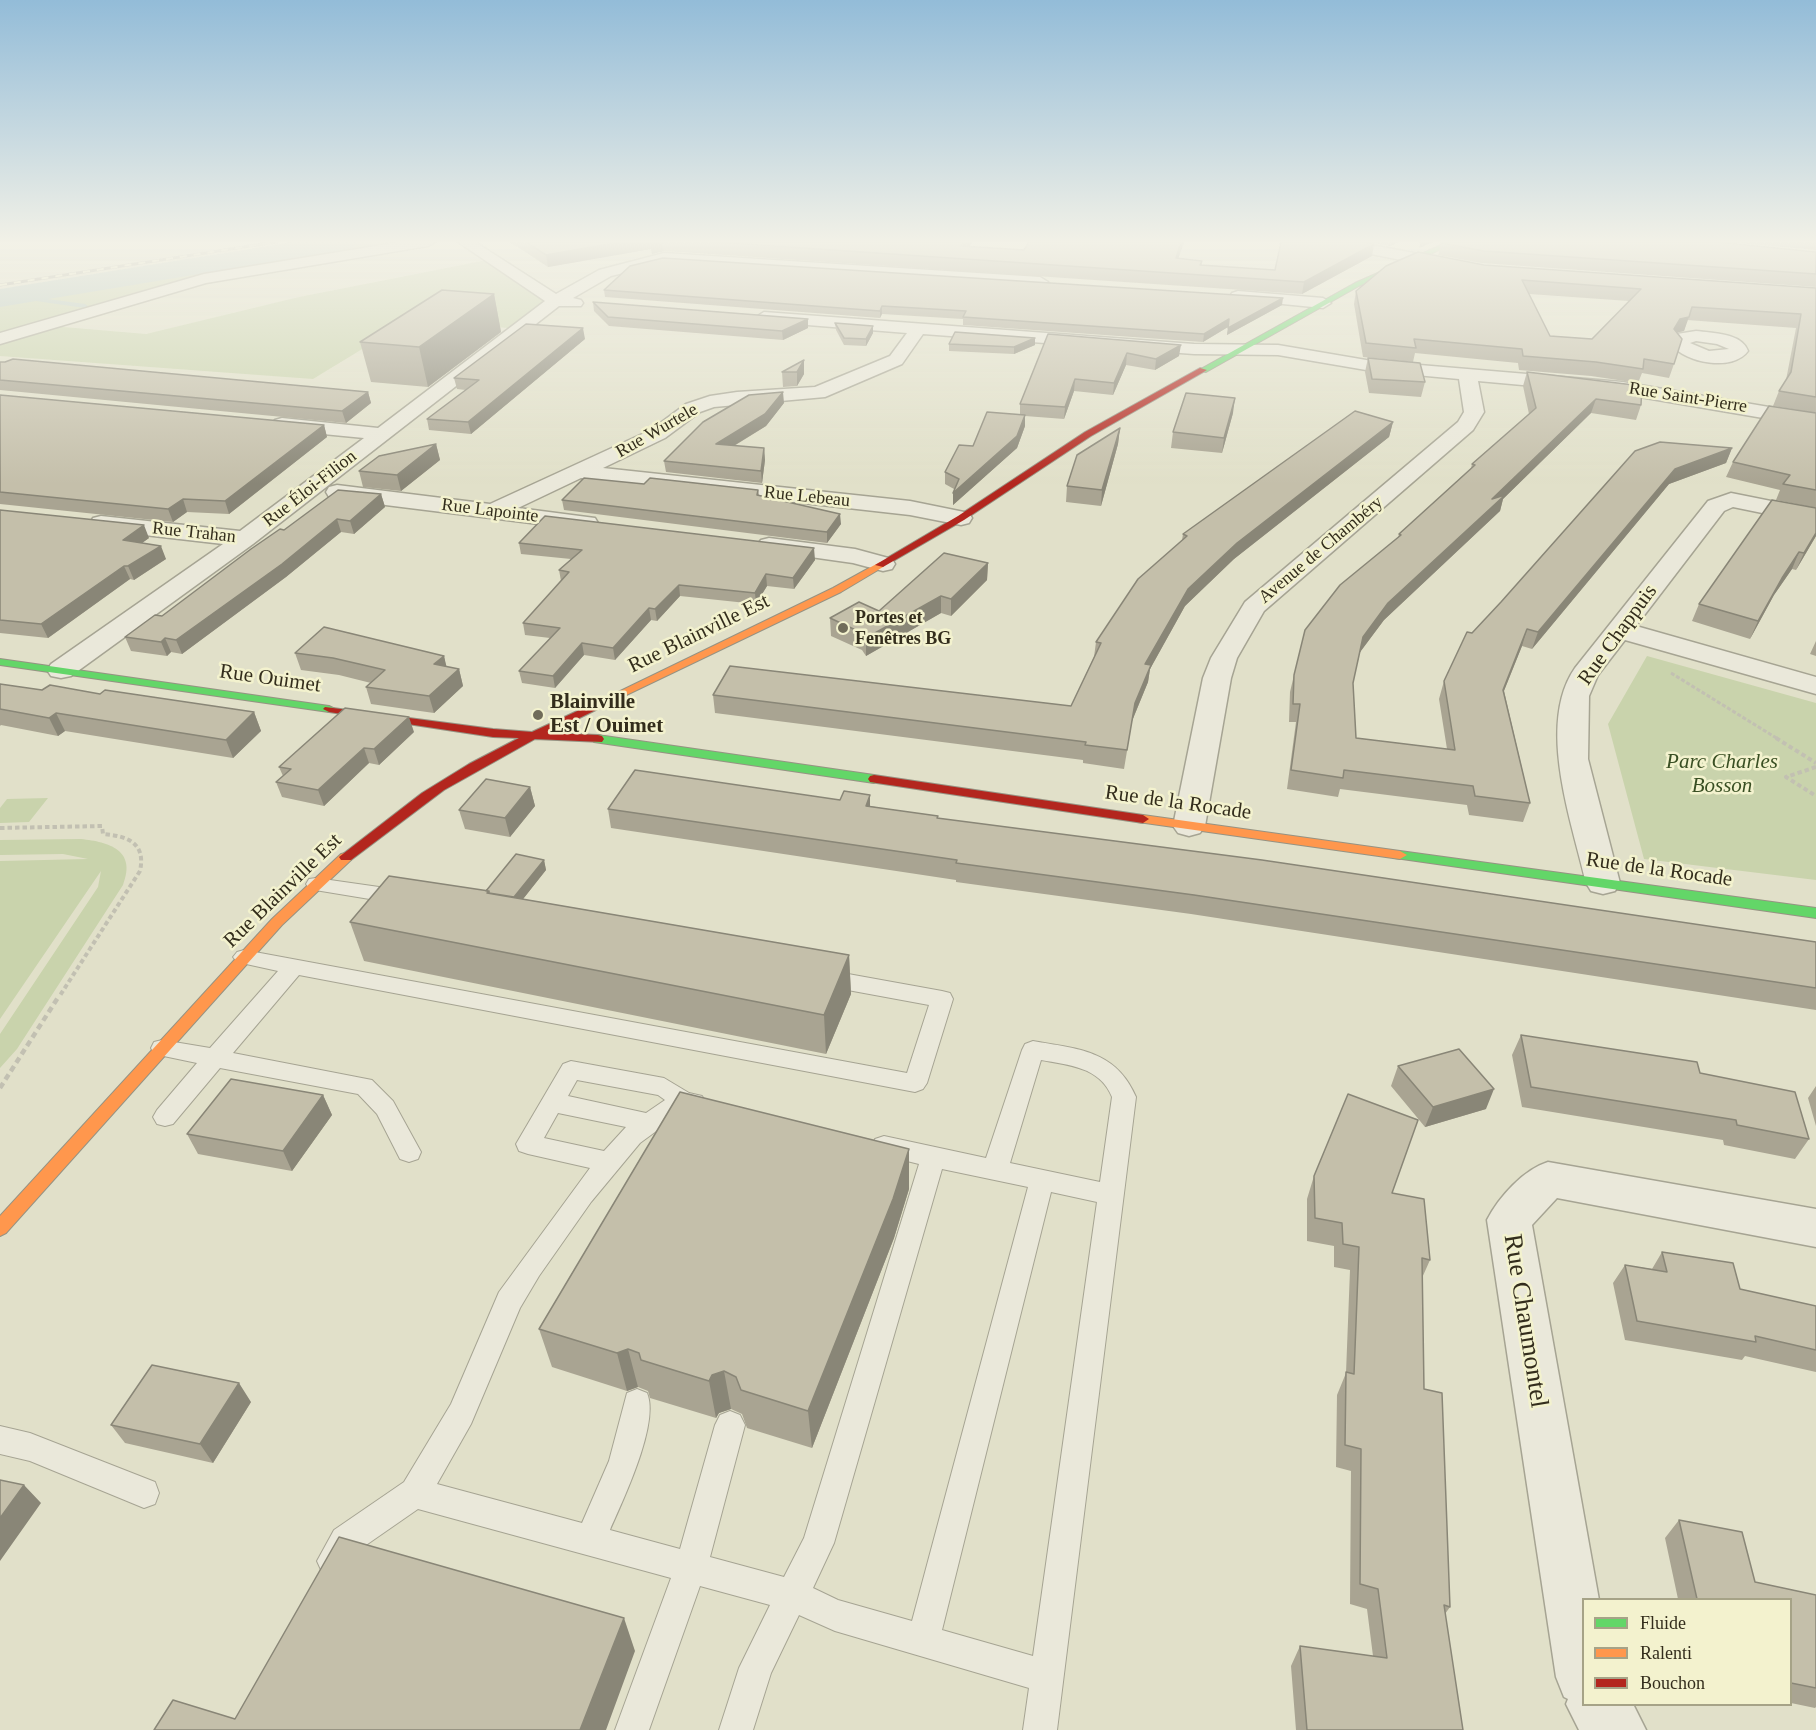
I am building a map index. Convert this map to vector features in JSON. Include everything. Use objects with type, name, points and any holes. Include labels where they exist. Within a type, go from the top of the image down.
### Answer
[{"type":"street","points":[[0,339],[55,323]]},
{"type":"street","name":"Rue Éloi-Filion","points":[[61,670],[245,538],[528,323]]},
{"type":"street","name":"Rue Saint-Pierre","points":[[833,323],[1194,350],[1278,350],[1356,364],[1591,384],[1701,400],[1816,421]]},
{"type":"street","name":"Rue Blainville Est","points":[[6,1214],[244,957],[316,884],[407,808],[454,778],[534,736],[783,617],[883,564],[961,518],[1088,434],[1287,323]]},
{"type":"street","name":"Rue Wurtele","points":[[492,512],[658,434],[699,406],[737,398],[818,393],[896,360],[918,329]]},
{"type":"street","points":[[1701,400],[1716,371]]},
{"type":"street","name":"Avenue de Chambéry","points":[[1189,826],[1217,678],[1224,658],[1254,607],[1466,426],[1474,412],[1468,374]]},
{"type":"street","points":[[264,422],[382,434]]},
{"type":"street","name":"Rue Lebeau","points":[[581,472],[910,508],[961,518]]},
{"type":"street","name":"Rue Lapointe","points":[[310,489],[608,525]]},
{"type":"street","name":"Rue Chappuis","points":[[1603,883],[1573,759],[1575,696],[1585,674],[1716,506],[1731,500],[1816,517]]},
{"type":"street","name":"Rue Trahan","points":[[82,521],[245,538]]},
{"type":"street","points":[[748,542],[855,556],[883,564]]},
{"type":"street","points":[[1620,630],[1816,686]]},
{"type":"street","name":"Rue Ouimet","points":[[0,662],[493,733],[534,736]]},
{"type":"street","name":"Rue de la Rocade","points":[[534,736],[620,740],[1189,826],[1816,913]]},
{"type":"street","name":"Rue Chaumontel","points":[[1582,1665],[1509,1220],[1548,1179],[1816,1228]]},
{"type":"street","points":[[1596,1706],[1617,1730]]},
{"type":"lane","points":[[316,884],[416,900]]},
{"type":"lane","points":[[244,957],[915,1083],[942,999],[801,974]]},
{"type":"lane","points":[[165,1117],[294,967]]},
{"type":"lane","points":[[162,1048],[364,1086],[384,1103],[409,1152]]},
{"type":"lane","points":[[995,1170],[1033,1050],[1101,1066],[1113,1073],[1124,1097],[1040,1730]]},
{"type":"lane","points":[[610,1162],[528,1144],[571,1070],[664,1087],[682,1100],[716,1108]]},
{"type":"lane","points":[[320,1581],[345,1541],[415,1493],[461,1414],[509,1301],[582,1195],[632,1136],[682,1100]]},
{"type":"lane","points":[[552,1102],[651,1123]]},
{"type":"lane","points":[[865,1142],[1110,1194]]},
{"type":"lane","points":[[736,1730],[756,1668],[818,1543],[933,1157]]},
{"type":"lane","points":[[923,1641],[1042,1180]]},
{"type":"lane","points":[[590,1540],[624,1462],[637,1403]]},
{"type":"lane","points":[[632,1730],[691,1567],[730,1425]]},
{"type":"lane","points":[[0,1440],[30,1447],[144,1493]]},
{"type":"lane","points":[[415,1493],[792,1595],[836,1615],[1047,1677]]},
{"type":"path","points":[[1647,638],[1646,651],[1664,668],[1816,765]]},
{"type":"path","points":[[1816,765],[1786,777],[1816,796]]},
{"type":"path","points":[[0,828],[102,826],[103,834],[132,840],[141,847],[143,854],[140,871],[0,1088]]},
{"type":"green space","points":[[0,323],[44,323],[0,336]]},
{"type":"green space","points":[[193,323],[406,323],[313,379],[0,356],[0,338],[40,325],[146,334]]},
{"type":"green space","points":[[443,323],[528,323],[520,329]]},
{"type":"green space","name":"Parc Charles Bosson","points":[[1647,656],[1816,703],[1816,880],[1644,859],[1608,724]]},
{"type":"green space","points":[[48,798],[29,822],[0,823],[0,808],[7,799]]},
{"type":"green space","points":[[81,839],[101,843],[118,850],[126,863],[123,885],[17,1049],[0,1068],[0,1034],[98,887],[101,871],[0,1019],[0,861],[88,859],[63,854],[0,855],[0,840]]},
{"type":"building","points":[[390,323],[453,323],[419,347],[360,342]]},
{"type":"building","points":[[679,323],[800,323],[782,331]]},
{"type":"building","points":[[835,323],[873,326],[866,339],[844,338]]},
{"type":"building","points":[[1044,323],[1223,323],[1204,334]]},
{"type":"building","points":[[1229,323],[1238,323],[1228,328]]},
{"type":"building","points":[[1362,323],[1543,323],[1550,336],[1592,339],[1608,323],[1678,323],[1674,329],[1682,339],[1674,364],[1644,359],[1643,369],[1596,362],[1523,356],[1522,349],[1414,339],[1416,348],[1366,343]]},
{"type":"building","points":[[1799,323],[1816,323],[1816,397],[1779,391],[1791,372]]},
{"type":"building","points":[[526,324],[583,328],[468,422],[427,419],[479,380],[454,378]]},
{"type":"building","points":[[955,332],[1035,338],[1014,347],[949,344]]},
{"type":"building","points":[[1048,334],[1181,345],[1156,359],[1127,353],[1114,383],[1075,379],[1065,407],[1020,404]]},
{"type":"building","points":[[1368,358],[1420,363],[1425,382],[1372,379]]},
{"type":"building","points":[[13,359],[368,392],[342,411],[0,380],[0,362]]},
{"type":"building","points":[[804,360],[797,372],[782,372]]},
{"type":"building","points":[[1527,372],[1642,386],[1641,405],[1596,399],[1492,499],[1505,495],[1388,603],[1363,637],[1353,683],[1356,738],[1455,750],[1444,681],[1467,632],[1472,633],[1501,602],[1635,451],[1660,442],[1732,448],[1675,469],[1538,632],[1527,629],[1503,690],[1530,803],[1475,796],[1473,786],[1344,770],[1343,778],[1291,770],[1300,704],[1293,704],[1294,675],[1305,630],[1340,585],[1401,535],[1399,534],[1475,465],[1472,464],[1536,408]]},
{"type":"building","points":[[783,392],[765,414],[716,444],[764,448],[761,471],[664,461],[703,422],[749,395]]},
{"type":"building","points":[[1186,393],[1235,398],[1224,438],[1173,432]]},
{"type":"building","points":[[0,395],[324,425],[225,501],[183,499],[168,509],[0,492]]},
{"type":"building","points":[[1769,406],[1816,413],[1816,490],[1783,484],[1790,475],[1733,462]]},
{"type":"building","points":[[1355,411],[1393,422],[1237,543],[1188,589],[1145,664],[1151,665],[1135,703],[1127,750],[1085,745],[1086,742],[713,695],[730,666],[1071,706],[1101,643],[1096,642],[1138,579],[1187,536],[1183,534]]},
{"type":"building","points":[[987,412],[1025,415],[1017,436],[953,493],[959,479],[945,472],[959,445],[973,446]]},
{"type":"building","points":[[1120,428],[1102,490],[1067,486],[1077,455]]},
{"type":"building","points":[[436,444],[397,475],[359,471],[379,456]]},
{"type":"building","points":[[584,478],[644,484],[650,478],[758,490],[757,495],[840,514],[827,532],[562,500]]},
{"type":"building","points":[[338,490],[381,494],[350,521],[337,519],[282,564],[176,640],[165,638],[161,642],[125,637],[155,615],[162,616],[251,549],[280,529],[284,530]]},
{"type":"building","points":[[1772,500],[1816,508],[1816,533],[1804,553],[1799,552],[1758,621],[1699,604]]},
{"type":"building","points":[[0,510],[144,525],[123,540],[161,546],[128,566],[124,566],[41,624],[0,620]]},
{"type":"building","points":[[545,516],[814,548],[793,578],[766,574],[755,593],[679,585],[655,609],[649,608],[613,648],[582,643],[553,676],[519,671],[560,628],[523,623],[569,572],[559,570],[582,550],[519,543]]},
{"type":"building","points":[[944,553],[988,563],[951,599],[941,596],[866,638],[862,633],[830,618],[859,602],[879,611]]},
{"type":"building","points":[[324,627],[444,656],[434,664],[459,669],[429,696],[366,687],[385,670],[333,658],[295,653]]},
{"type":"building","points":[[0,684],[42,690],[50,685],[100,694],[105,690],[254,712],[226,740],[56,713],[49,718],[0,709]]},
{"type":"building","points":[[345,708],[409,717],[374,749],[364,748],[318,790],[276,782],[291,769],[279,767]]},
{"type":"building","points":[[635,770],[840,800],[844,791],[870,795],[866,806],[938,816],[937,818],[1262,860],[1816,942],[1816,988],[1194,895],[956,863],[957,860],[608,809]]},
{"type":"building","points":[[486,779],[530,787],[505,818],[459,810]]},
{"type":"building","points":[[516,854],[544,860],[514,897],[486,891]]},
{"type":"building","points":[[389,876],[489,891],[487,893],[849,955],[824,1015],[350,922]]},
{"type":"building","points":[[1521,1035],[1697,1062],[1700,1073],[1795,1092],[1809,1139],[1737,1125],[1736,1120],[1531,1087]]},
{"type":"building","points":[[1459,1049],[1494,1089],[1433,1107],[1398,1066]]},
{"type":"building","points":[[231,1079],[323,1095],[283,1151],[187,1134]]},
{"type":"building","points":[[680,1092],[909,1149],[893,1199],[808,1411],[741,1390],[736,1377],[724,1371],[712,1375],[709,1381],[641,1360],[639,1353],[628,1349],[617,1353],[539,1329]]},
{"type":"building","points":[[1348,1094],[1418,1120],[1392,1193],[1424,1199],[1430,1260],[1422,1258],[1424,1389],[1442,1393],[1450,1607],[1444,1605],[1463,1730],[1307,1730],[1300,1646],[1387,1658],[1378,1589],[1360,1584],[1361,1449],[1345,1445],[1346,1372],[1354,1374],[1359,1247],[1343,1244],[1342,1223],[1315,1218],[1314,1176]]},
{"type":"building","points":[[1662,1252],[1733,1263],[1740,1289],[1816,1306],[1816,1350],[1755,1336],[1756,1342],[1637,1321],[1625,1265],[1667,1272]]},
{"type":"building","points":[[152,1365],[239,1383],[200,1444],[111,1425]]},
{"type":"building","points":[[0,1480],[24,1485],[0,1518]]},
{"type":"building","points":[[1679,1520],[1742,1532],[1755,1582],[1816,1595],[1816,1688],[1792,1683],[1792,1598],[1697,1598]]},
{"type":"building","points":[[339,1537],[624,1618],[580,1730],[154,1730],[173,1700],[235,1719]]},
{"type":"traffic: fast","points":[[1203,370],[1287,323]]},
{"type":"traffic: fast","points":[[0,662],[329,709]]},
{"type":"traffic: fast","points":[[598,739],[874,779]]},
{"type":"traffic: fast","points":[[1400,855],[1816,913]]},
{"type":"traffic: slow","points":[[614,697],[837,590],[880,565]]},
{"type":"traffic: slow","points":[[1143,819],[1400,855]]},
{"type":"traffic: slow","points":[[0,1228],[277,922],[346,857]]},
{"type":"traffic: jam","points":[[880,565],[961,518],[1088,434],[1203,370]]},
{"type":"traffic: jam","points":[[346,857],[412,806],[454,778],[513,746],[614,697]]},
{"type":"traffic: jam","points":[[329,709],[493,733],[598,739]]},
{"type":"traffic: jam","points":[[874,779],[1143,819]]},
{"type":"place","name":"Portes et Fenêtres BG","points":[[843,628]]},
{"type":"place","name":"Blainville Est / Ouimet","points":[[538,715]]}]
